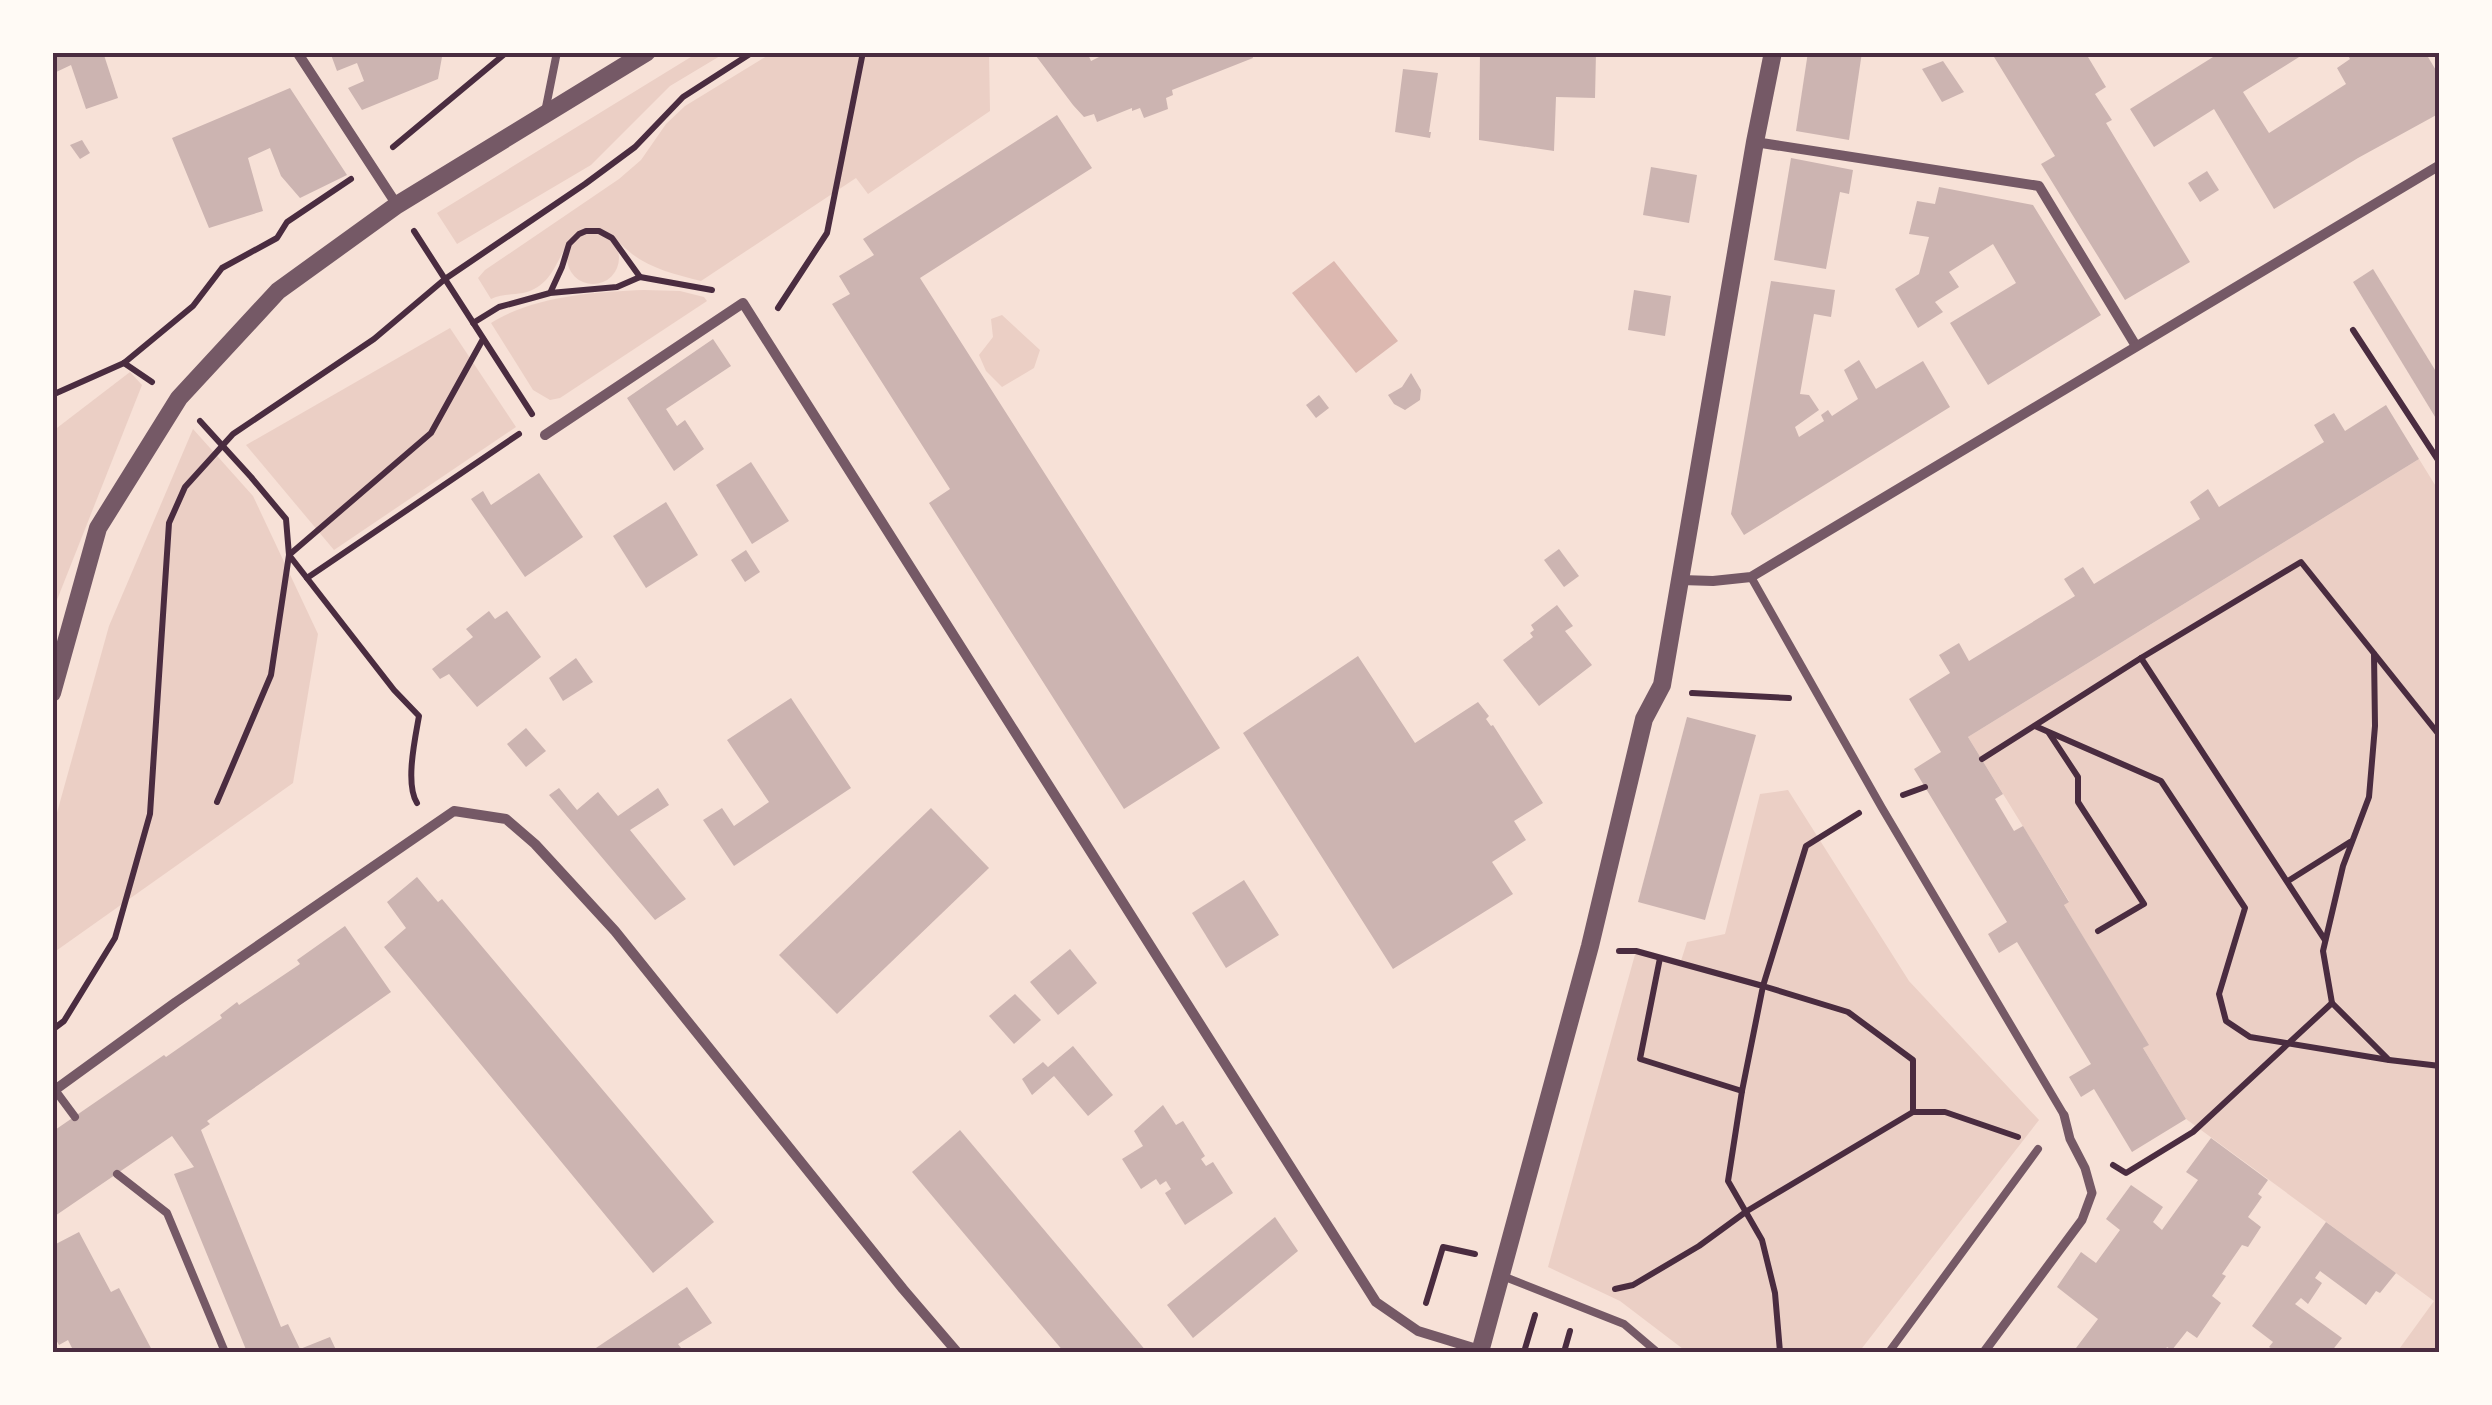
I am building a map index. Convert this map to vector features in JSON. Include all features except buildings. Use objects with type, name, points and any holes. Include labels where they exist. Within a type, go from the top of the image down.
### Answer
[{"type":"street","points":[[297,52],[397,205]]},
{"type":"street","points":[[52,692],[98,528],[179,398],[278,291],[397,205],[647,52]]},
{"type":"street","points":[[545,435],[743,303],[1376,1302],[1418,1330],[1480,1351],[1590,946],[1644,720],[1662,686],[1772,52]]},
{"type":"street","points":[[1755,142],[2038,186],[2136,346]]},
{"type":"street","points":[[1681,580],[1751,577],[2440,165]]},
{"type":"street","points":[[54,1091],[454,811],[506,819],[535,844],[615,931],[957,1352]]},
{"type":"street","points":[[1984,1352],[2082,1220],[2092,1194],[2064,1115]]},
{"type":"lane","points":[[544,117],[557,52]]},
{"type":"lane","points":[[1751,577],[2064,1115]]},
{"type":"lane","points":[[54,1091],[75,1117]]},
{"type":"lane","points":[[1888,1352],[2038,1149]]},
{"type":"lane","points":[[116,1174],[166,1213],[224,1352]]},
{"type":"lane","points":[[1500,1275],[1624,1324],[1656,1352]]},
{"type":"path","points":[[52,394],[124,363],[194,306],[222,268],[277,238],[287,222],[372,165],[507,52]]},
{"type":"path","points":[[52,1030],[64,1021],[114,938],[150,814],[168,523],[185,487],[233,434],[374,339],[445,280],[634,147],[682,97],[754,52]]},
{"type":"path","points":[[762,333],[827,234],[863,52]]},
{"type":"path","points":[[397,205],[545,435]]},
{"type":"path","points":[[550,292],[569,244],[586,231],[600,230],[612,238],[640,277]]},
{"type":"path","points":[[473,324],[499,307],[550,292],[617,287],[640,277],[714,291],[728,313]]},
{"type":"path","points":[[2353,330],[2440,463]]},
{"type":"path","points":[[290,554],[431,433],[483,338]]},
{"type":"path","points":[[124,363],[179,398],[286,519],[290,554],[271,675],[217,802]]},
{"type":"path","points":[[307,578],[537,422]]},
{"type":"path","points":[[290,554],[394,690],[419,716],[412,795],[430,826]]},
{"type":"path","points":[[1982,759],[2301,562],[2440,736]]},
{"type":"path","points":[[2374,653],[2369,797],[2342,866],[2323,951],[2332,1003],[2389,1060]]},
{"type":"path","points":[[2141,658],[2325,940]]},
{"type":"path","points":[[1662,686],[1696,694],[1803,699]]},
{"type":"path","points":[[2034,726],[2161,781],[2245,908],[2218,994],[2226,1021],[2250,1037],[2440,1066]]},
{"type":"path","points":[[2049,733],[2078,777],[2078,802],[2144,904],[2098,932]]},
{"type":"path","points":[[1780,1352],[1775,1293],[1762,1240],[1728,1180],[1742,1092],[1763,986],[1806,846],[1865,809],[1869,815]]},
{"type":"path","points":[[2288,882],[2352,841]]},
{"type":"path","points":[[1590,946],[1636,951],[1848,1012],[1913,1060],[1912,1112]]},
{"type":"path","points":[[1660,958],[1640,1059],[1742,1092]]},
{"type":"path","points":[[2070,1139],[2126,1173],[2193,1132],[2332,1003]]},
{"type":"path","points":[[1599,1294],[1633,1284],[1699,1246],[1747,1211],[1912,1112],[1945,1112],[2020,1138],[2038,1149]]},
{"type":"shaded area","points":[[699,52],[725,53],[670,86],[591,165],[457,244],[437,213]]},
{"type":"shaded area","points":[[772,53],[989,53],[990,111],[868,194],[856,178],[701,281],[648,264],[600,229],[569,241],[552,273],[540,285],[523,293],[491,299],[478,278],[485,270],[619,179],[641,160],[666,124],[685,106]]},
{"type":"shaded area","points":[[593,232],[611,240],[619,258],[611,276],[593,284],[575,276],[567,258],[575,240]]},
{"type":"shaded area","points":[[1334,261],[1398,341],[1356,373],[1292,293]]},
{"type":"shaded area","points":[[644,290],[680,291],[707,301],[560,398],[550,400],[533,390],[491,323],[545,301]]},
{"type":"shaded area","points":[[1002,315],[1040,350],[1034,368],[1002,387],[986,371],[979,355],[993,337],[991,319]]},
{"type":"shaded area","points":[[450,328],[516,427],[334,550],[246,445]]},
{"type":"shaded area","points":[[130,372],[142,385],[53,610],[53,431]]},
{"type":"shaded area","points":[[193,429],[253,496],[318,634],[293,783],[53,953],[53,827],[109,626]]},
{"type":"shaded area","points":[[2419,459],[2440,493],[2439,1352],[2397,1352],[2434,1301],[2186,1119],[2143,1048],[2148,1045],[2064,905],[2069,901],[1968,737]]},
{"type":"shaded area","points":[[1788,790],[1909,981],[2039,1120],[1859,1352],[1687,1352],[1620,1301],[1548,1267],[1636,951],[1680,964],[1687,942],[1725,934],[1760,794]]}]
